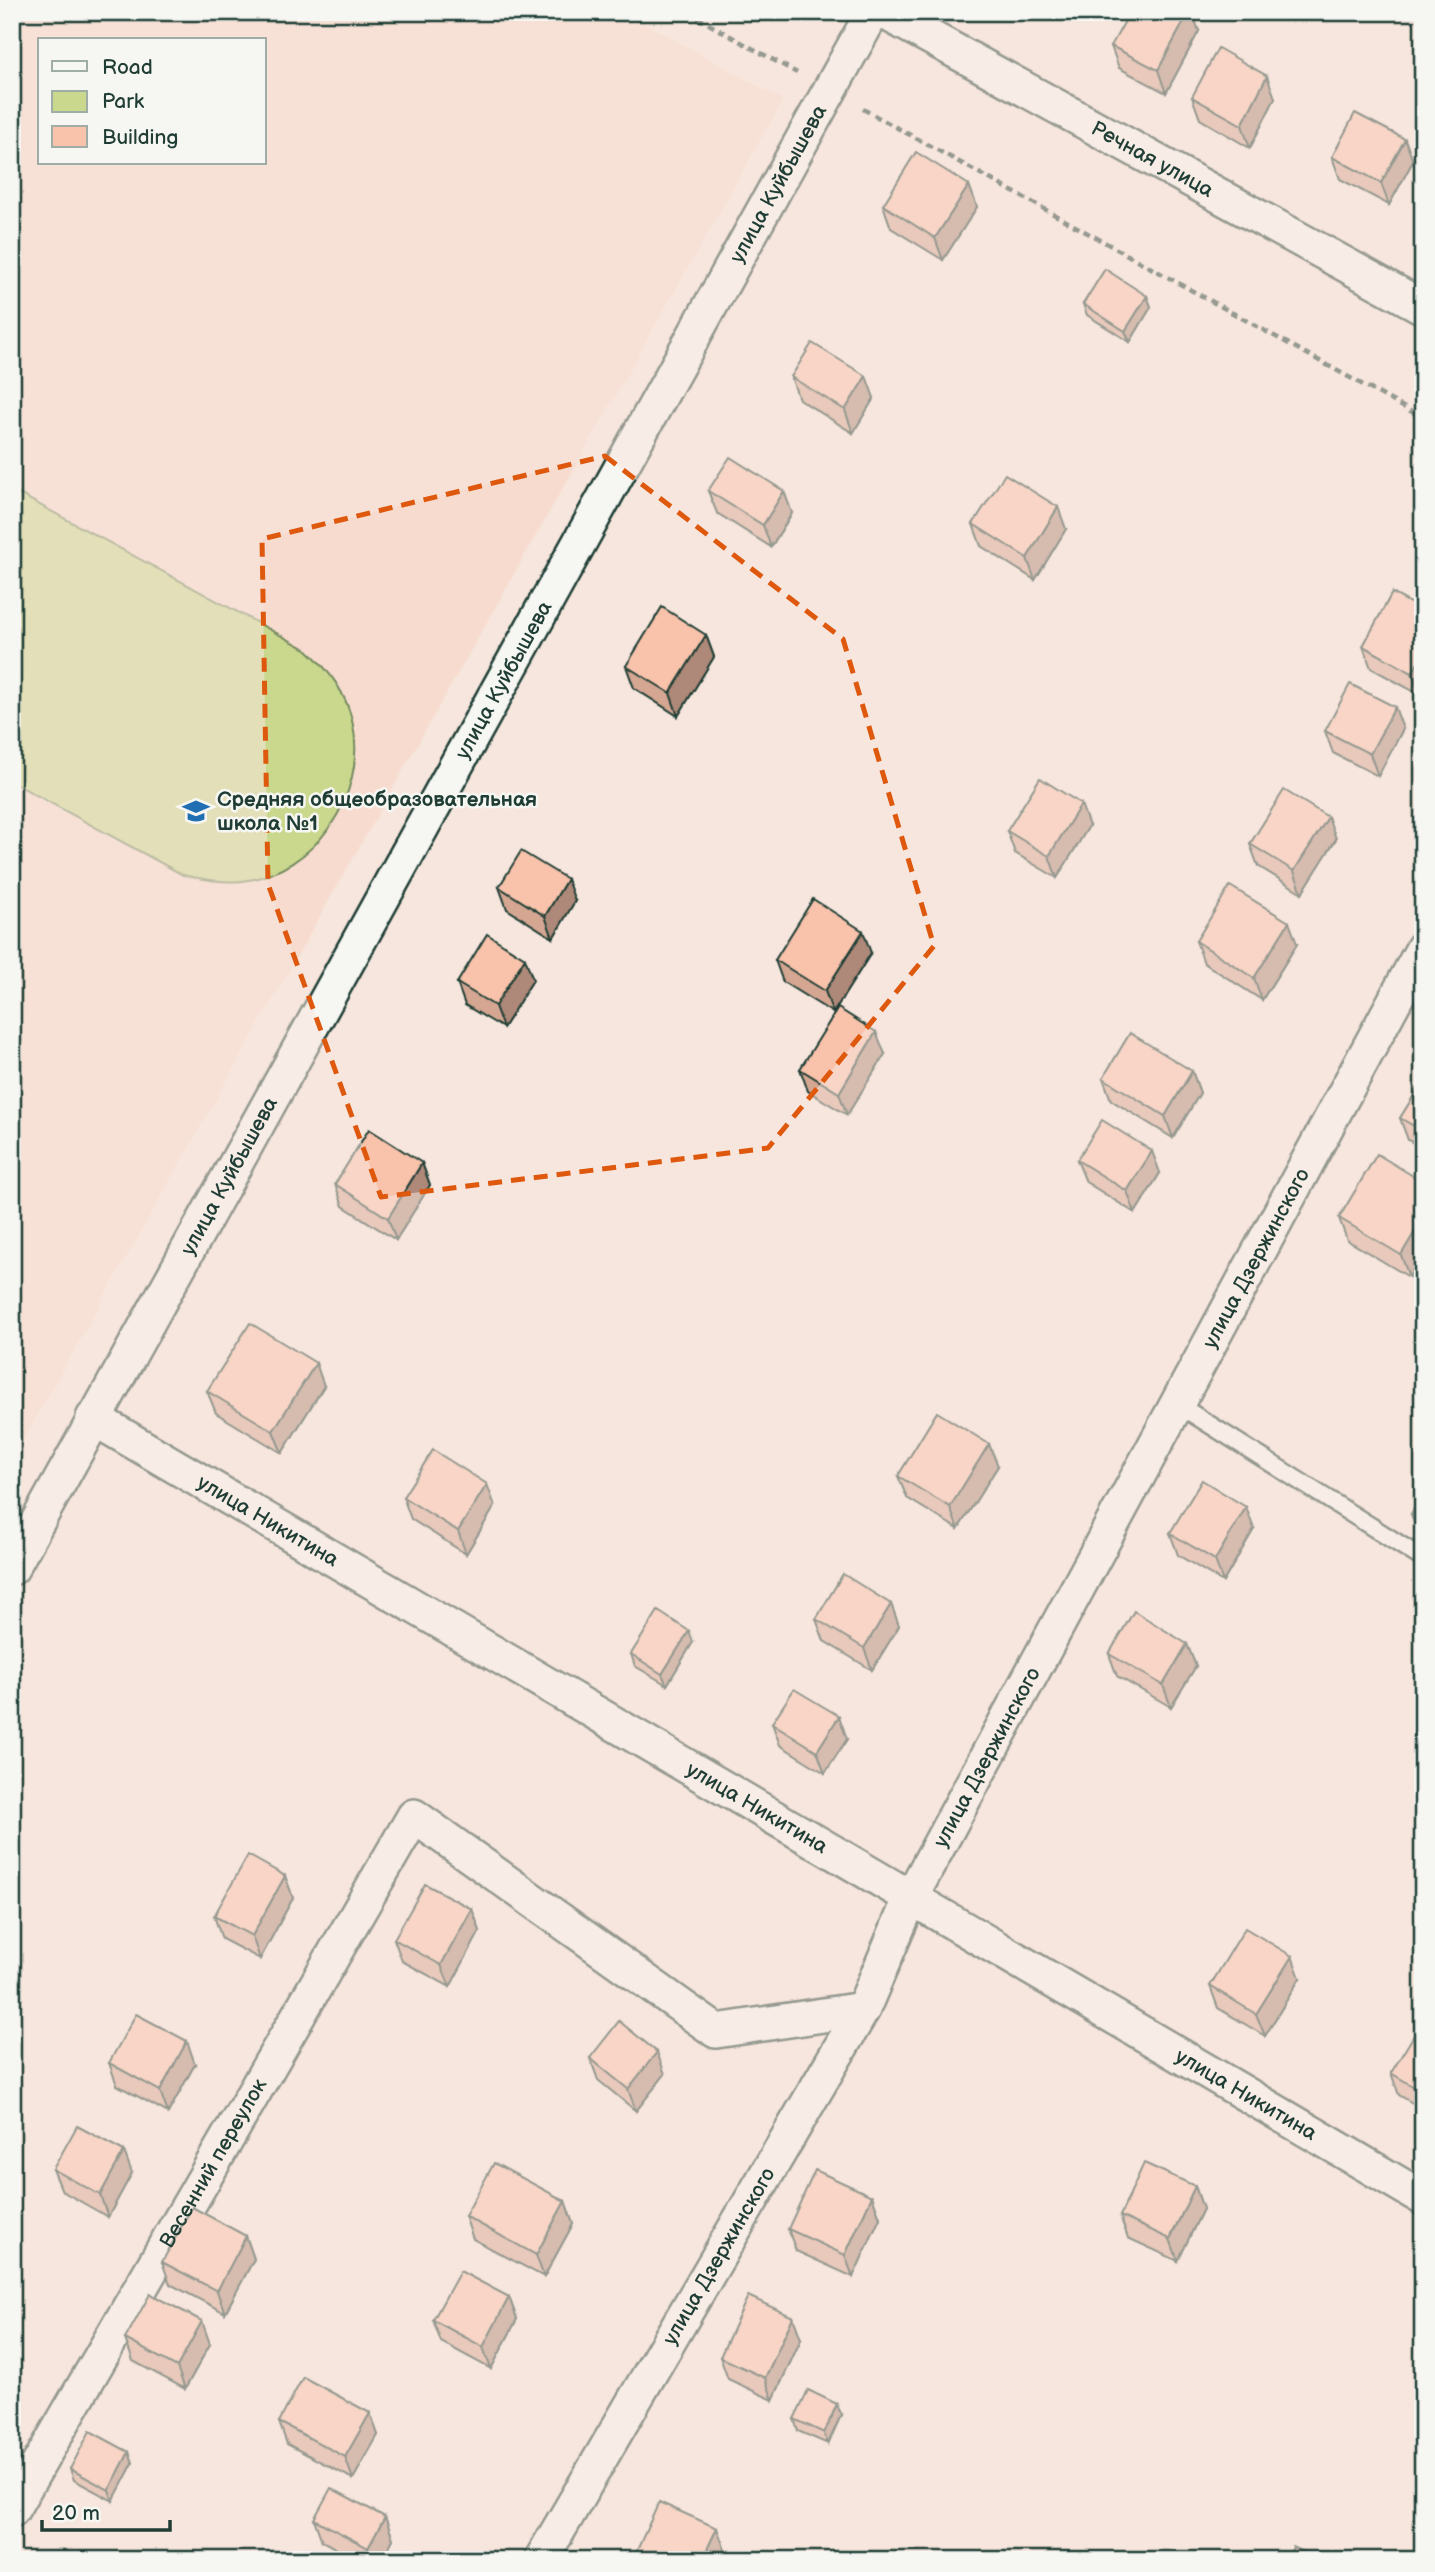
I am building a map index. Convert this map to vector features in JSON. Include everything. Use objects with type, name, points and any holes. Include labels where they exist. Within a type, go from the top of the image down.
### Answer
[{"type":"street","name":"улица Куйбышева","points":[[12,1568],[873,12]]},
{"type":"street","name":"Речная улица","points":[[884,12],[1423,307]]},
{"type":"street","name":"улица Дзержинского","points":[[541,2560],[863,2009],[910,1899],[1423,948]]},
{"type":"street","name":"улица Никитина","points":[[93,1418],[1423,2198]]},
{"type":"street","name":"Весенний переулок","points":[[12,2510],[414,1816],[716,2031],[863,2009]]},
{"type":"lane","points":[[1177,1404],[1423,1559]]},
{"type":"path","points":[[687,12],[1423,418]]},
{"type":"highlighted area","points":[[605,456],[843,639],[934,946],[768,1148],[381,1197],[268,884],[262,539]]},
{"type":"shaded area","name":"Средняя общеобразовательная школа №1","points":[[12,12],[624,12],[783,100],[12,1459]]},
{"type":"green space","points":[[12,490],[306,649],[322,665],[342,692],[353,725],[355,751],[352,778],[343,803],[330,826],[313,847],[292,863],[268,875],[242,881],[219,881],[183,875],[12,782]]},
{"type":"building","points":[[1130,12],[1189,12],[1158,70],[1111,46]]},
{"type":"building","points":[[1218,48],[1267,76],[1242,125],[1192,97]]},
{"type":"building","points":[[1355,113],[1405,139],[1381,183],[1332,157]]},
{"type":"building","points":[[916,152],[969,185],[935,238],[883,205]]},
{"type":"building","points":[[1105,269],[1147,296],[1125,331],[1083,304]]},
{"type":"building","points":[[812,343],[866,376],[845,410],[791,377]]},
{"type":"building","points":[[730,457],[784,491],[763,525],[708,491]]},
{"type":"building","points":[[1005,474],[1058,507],[1027,558],[973,524]]},
{"type":"building","points":[[1392,593],[1423,610],[1423,654],[1412,673],[1363,646]]},
{"type":"building","points":[[662,607],[706,635],[670,693],[626,666]]},
{"type":"building","points":[[1350,684],[1395,707],[1370,754],[1325,731]]},
{"type":"building","points":[[1040,778],[1081,804],[1049,856],[1007,831]]},
{"type":"building","points":[[1284,790],[1328,817],[1294,871],[1250,844]]},
{"type":"building","points":[[521,851],[567,879],[545,916],[499,887]]},
{"type":"building","points":[[1230,886],[1289,922],[1254,978],[1196,941]]},
{"type":"building","points":[[813,899],[863,931],[825,991],[775,960]]},
{"type":"building","points":[[487,934],[525,958],[495,1006],[457,983]]},
{"type":"building","points":[[838,1008],[876,1032],[839,1093],[800,1069]]},
{"type":"building","points":[[1130,1033],[1192,1071],[1165,1116],[1103,1078]]},
{"type":"building","points":[[1423,1081],[1423,1131],[1400,1118]]},
{"type":"building","points":[[1102,1120],[1152,1151],[1127,1191],[1077,1160]]},
{"type":"building","points":[[369,1129],[422,1163],[388,1218],[335,1184]]},
{"type":"building","points":[[1377,1154],[1423,1182],[1423,1218],[1401,1255],[1339,1218]]},
{"type":"building","points":[[250,1323],[316,1363],[273,1431],[207,1391]]},
{"type":"building","points":[[937,1412],[989,1444],[950,1507],[898,1476]]},
{"type":"building","points":[[433,1450],[487,1484],[458,1531],[403,1497]]},
{"type":"building","points":[[1202,1480],[1246,1507],[1215,1560],[1170,1533]]},
{"type":"building","points":[[1423,1494],[1423,1521],[1411,1514]]},
{"type":"building","points":[[843,1574],[891,1604],[864,1648],[816,1619]]},
{"type":"building","points":[[658,1611],[689,1631],[662,1674],[631,1654]]},
{"type":"building","points":[[1134,1611],[1187,1644],[1163,1685],[1109,1654]]},
{"type":"building","points":[[794,1689],[839,1716],[817,1751],[772,1723]]},
{"type":"building","points":[[1423,1707],[1423,1727],[1414,1721]]},
{"type":"building","points":[[248,1855],[285,1876],[252,1936],[214,1916]]},
{"type":"building","points":[[425,1884],[472,1909],[441,1965],[394,1939]]},
{"type":"building","points":[[1245,1928],[1292,1956],[1256,2014],[1210,1986]]},
{"type":"building","points":[[136,2014],[187,2041],[160,2091],[109,2063]]},
{"type":"building","points":[[619,2021],[657,2052],[628,2089],[590,2058]]},
{"type":"building","points":[[1419,2027],[1423,2029],[1423,2092],[1391,2073]]},
{"type":"building","points":[[77,2126],[124,2151],[100,2195],[53,2169]]},
{"type":"building","points":[[494,2163],[565,2201],[536,2255],[465,2216]]},
{"type":"building","points":[[1144,2163],[1195,2186],[1170,2239],[1120,2216]]},
{"type":"building","points":[[815,2170],[872,2196],[845,2255],[788,2229]]},
{"type":"building","points":[[192,2207],[246,2236],[217,2291],[162,2262]]},
{"type":"building","points":[[460,2271],[509,2297],[483,2347],[433,2320]]},
{"type":"building","points":[[150,2294],[202,2321],[177,2367],[125,2339]]},
{"type":"building","points":[[748,2296],[793,2317],[765,2378],[720,2357]]},
{"type":"building","points":[[303,2377],[370,2413],[345,2457],[279,2422]]},
{"type":"building","points":[[808,2390],[837,2404],[824,2433],[794,2419]]},
{"type":"building","points":[[90,2431],[129,2452],[109,2490],[70,2469]]},
{"type":"building","points":[[331,2488],[385,2517],[368,2548],[314,2519]]},
{"type":"building","points":[[659,2502],[717,2528],[702,2560],[641,2560],[634,2557]]},
{"type":"building","points":[[1293,2547],[1320,2560],[1287,2560]]},
{"type":"place","name":"Средняя общеобразовательная школа №1","points":[[196,811]]}]
